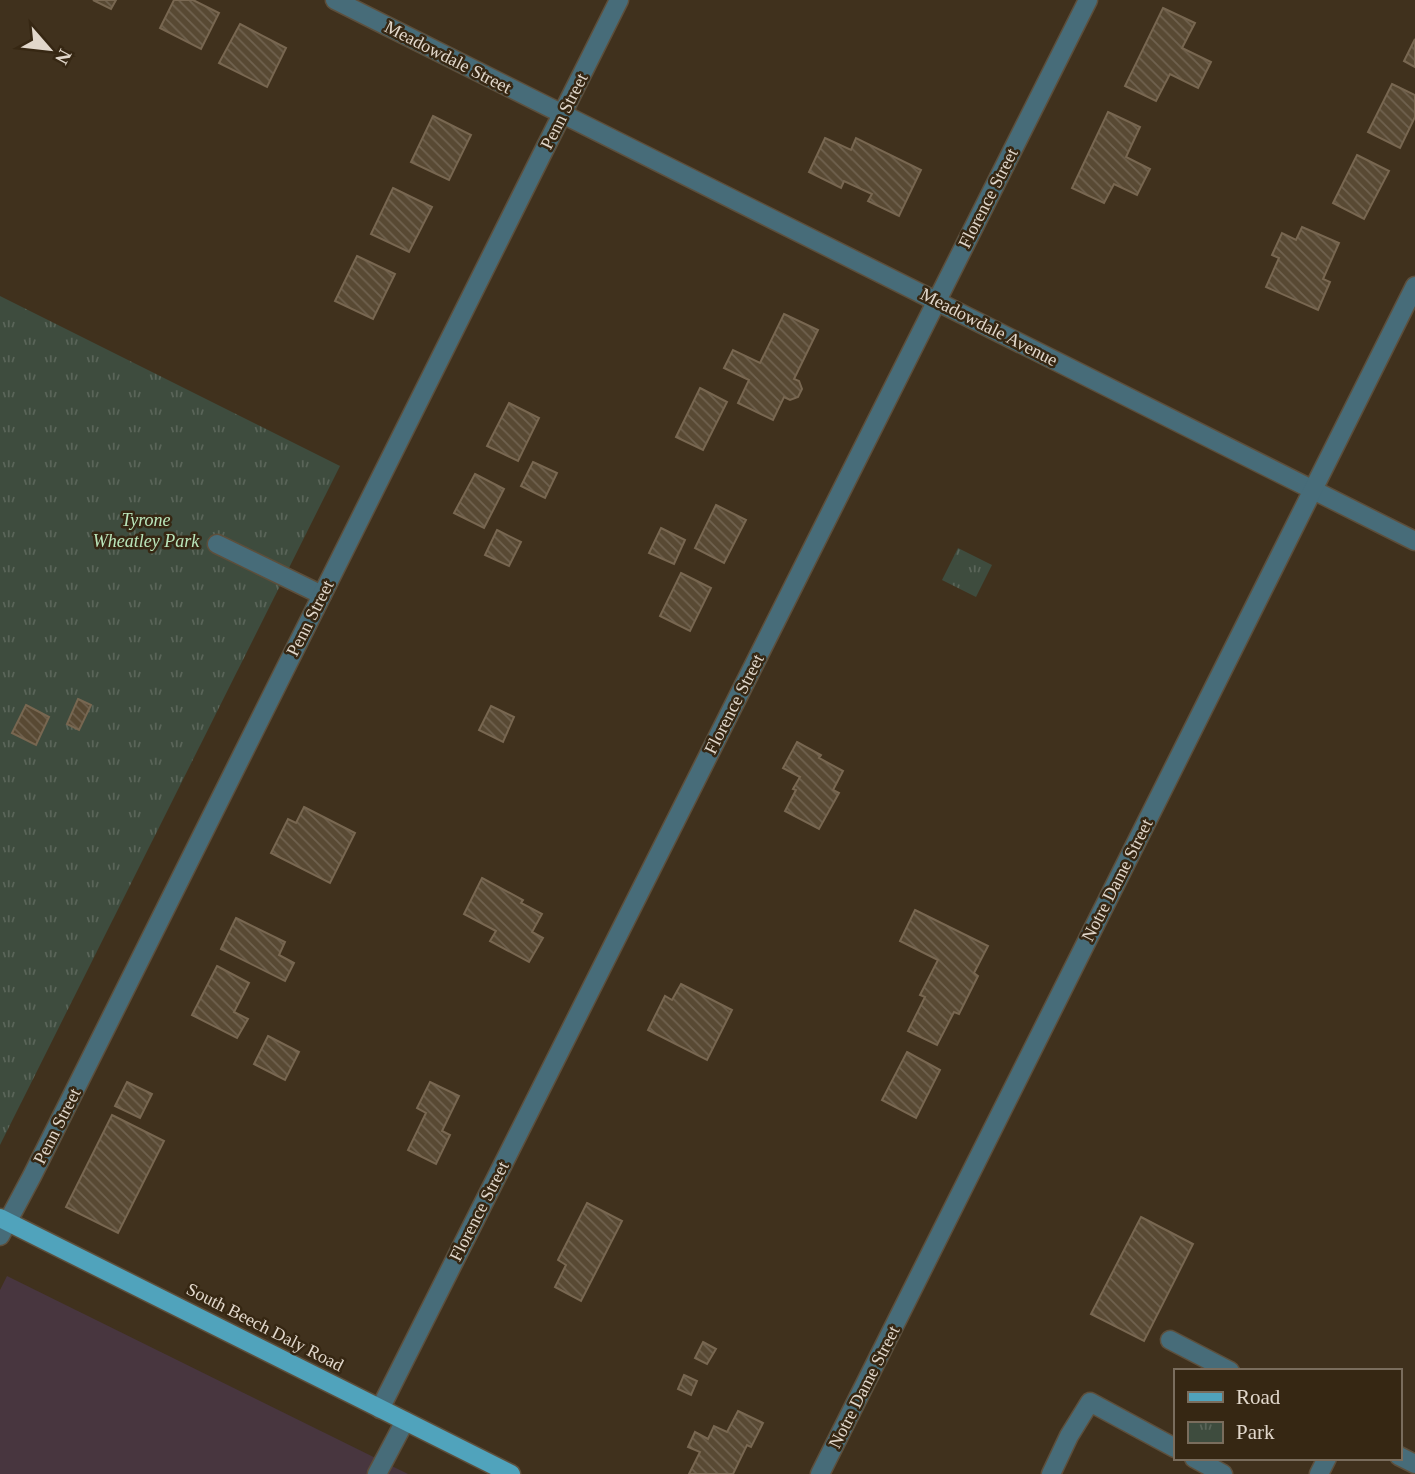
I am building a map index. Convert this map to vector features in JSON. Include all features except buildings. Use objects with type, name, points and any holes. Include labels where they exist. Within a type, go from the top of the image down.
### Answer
[{"type":"main road","name":"South Beech Daly Road","points":[[2,1226],[405,1421],[487,1469],[511,1474]]},
{"type":"street","name":"Meadowdale Street","points":[[335,0],[562,114]]},
{"type":"street","name":"Penn Street","points":[[2,1226],[32,1176],[619,0]]},
{"type":"street","name":"Florence Street","points":[[380,1409],[1088,0]]},
{"type":"street","name":"Meadowdale Avenue","points":[[562,114],[1415,541]]},
{"type":"street","name":"Notre Dame Street","points":[[820,1474],[1415,286]]},
{"type":"street","points":[[217,544],[322,595]]},
{"type":"street","points":[[1170,1340],[1226,1369]]},
{"type":"street","points":[[1051,1474],[1090,1402],[1174,1447]]},
{"type":"street","points":[[377,1474],[405,1421]]},
{"type":"street","points":[[1198,1460],[1223,1474]]},
{"type":"shaded area","points":[[7,1276],[408,1474],[0,1474],[0,1290]]},
{"type":"green space","name":"Tyrone Wheatley Park","points":[[0,296],[340,466],[0,1145]]},
{"type":"green space","points":[[958,548],[992,565],[976,597],[942,580]]}]
